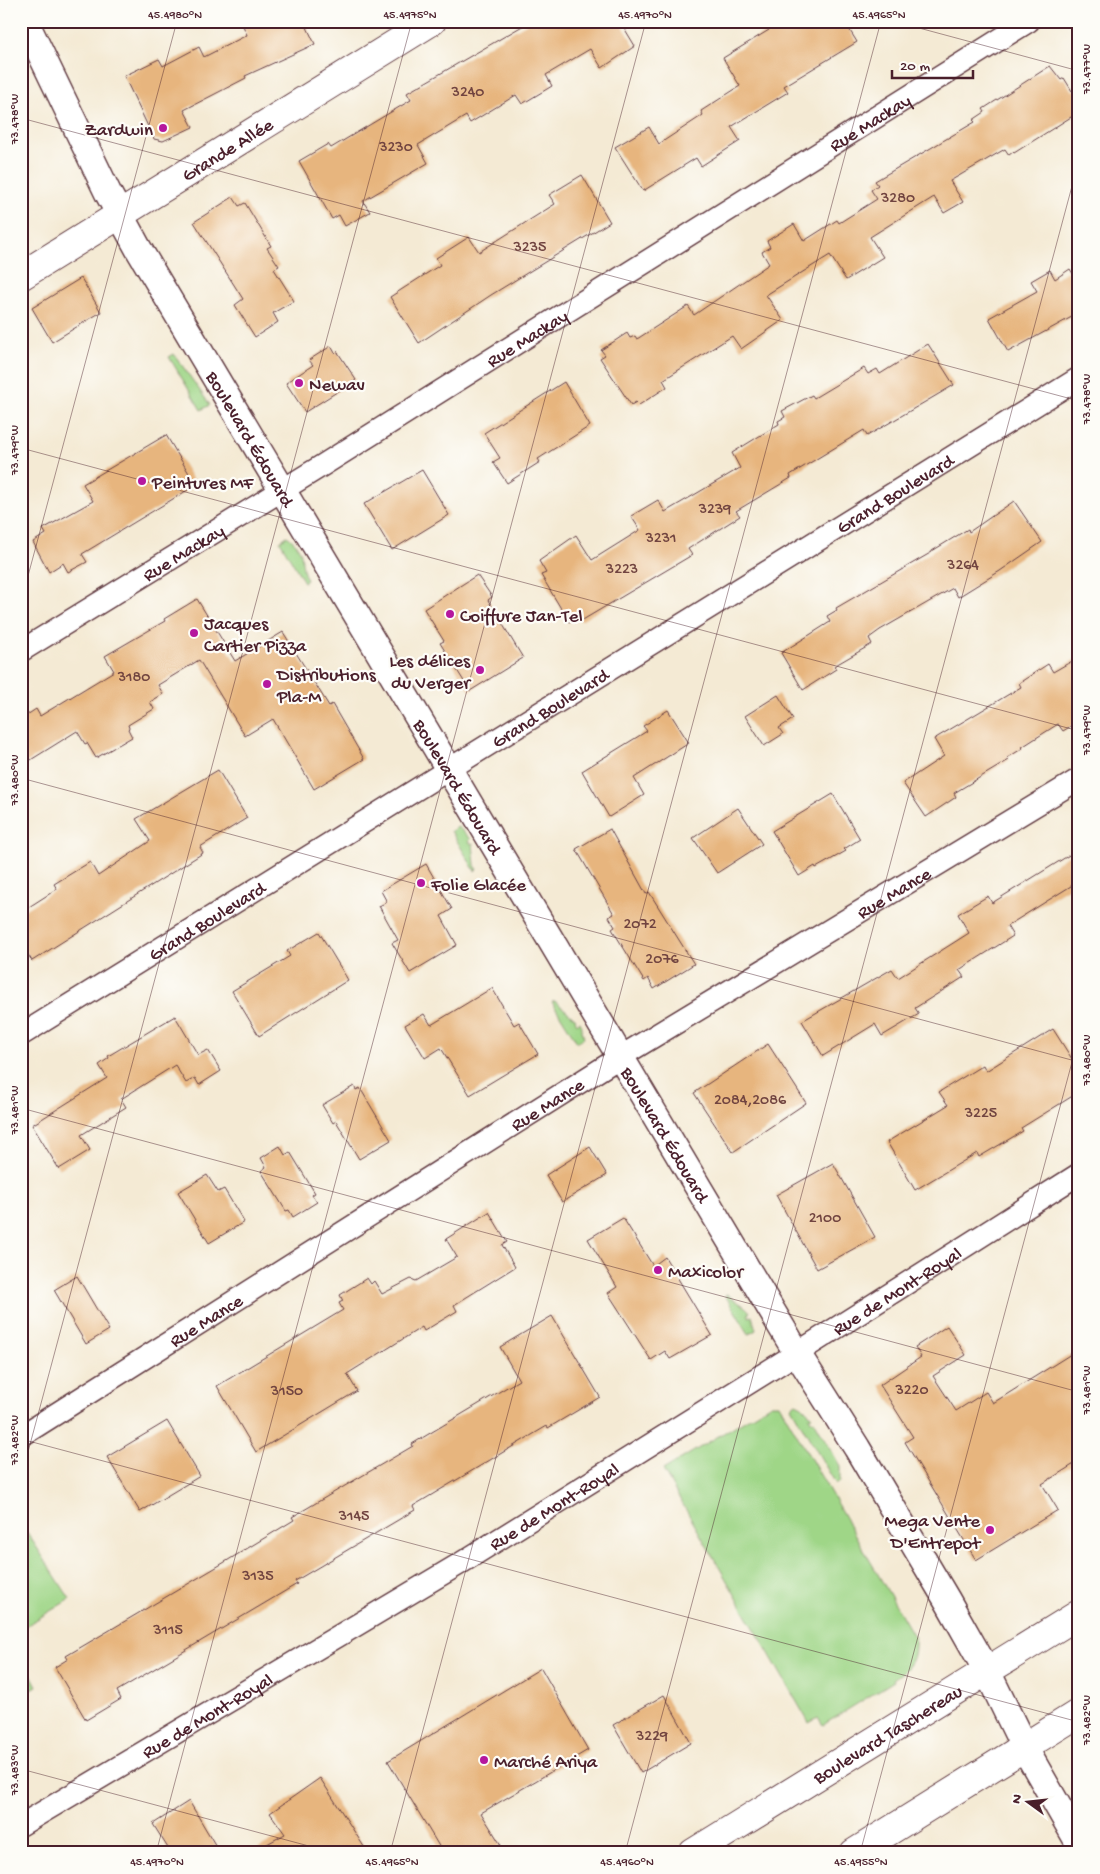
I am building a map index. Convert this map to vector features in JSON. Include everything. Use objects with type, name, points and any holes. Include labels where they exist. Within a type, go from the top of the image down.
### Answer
[{"type":"main road","name":"Grande Allée","points":[[21,276],[417,26]]},
{"type":"main road","name":"Boulevard Taschereau","points":[[694,1853],[1079,1614]]},
{"type":"main road","points":[[854,1853],[1079,1713]]},
{"type":"street","name":"Boulevard Édouard","points":[[25,21],[138,248],[797,1353],[857,1448],[947,1600],[987,1671],[1024,1747],[1079,1843]]},
{"type":"street","name":"Rue Mackay","points":[[21,651],[282,490],[1029,21]]},
{"type":"street","name":"Grand Boulevard","points":[[21,1035],[1079,378]]},
{"type":"street","name":"Rue Mance","points":[[21,1436],[620,1057],[1079,778]]},
{"type":"street","name":"Rue de Mont-Royal","points":[[21,1825],[461,1563],[1079,1174]]},
{"type":"green space","points":[[174,354],[210,405],[201,410],[169,357]]},
{"type":"green space","points":[[287,536],[294,542],[300,552],[307,580],[304,582],[280,541]]},
{"type":"green space","points":[[458,827],[471,839],[469,841],[471,844],[473,843],[477,869],[475,871],[451,831]]},
{"type":"green space","points":[[555,1001],[576,1019],[577,1024],[580,1022],[584,1038],[577,1042],[552,1002]]},
{"type":"green space","points":[[727,1294],[750,1312],[748,1313],[749,1317],[752,1316],[756,1330],[749,1334],[725,1295]]},
{"type":"green space","points":[[796,1403],[812,1416],[809,1417],[811,1421],[814,1420],[840,1466],[840,1482],[836,1484],[791,1407]]},
{"type":"green space","points":[[771,1404],[779,1404],[915,1638],[915,1652],[911,1662],[904,1671],[893,1679],[894,1681],[823,1725],[818,1718],[809,1723],[663,1470]]},
{"type":"green space","points":[[21,1523],[70,1599],[21,1629]]},
{"type":"green space","points":[[21,1655],[37,1686],[21,1695]]},
{"type":"building","points":[[241,21],[304,21],[315,44],[245,76],[246,78],[184,110],[193,127],[163,141],[154,139],[124,76],[159,59],[163,66],[199,47],[204,57],[247,35]]},
{"type":"building","points":[[531,21],[620,21],[635,46],[602,68],[590,49],[546,75],[552,86],[522,104],[516,95],[470,123],[466,116],[418,145],[428,163],[363,201],[370,212],[345,226],[339,215],[332,219],[299,161],[328,144],[331,148],[411,100],[407,93]]},
{"type":"building","points":[[764,21],[844,21],[857,42],[784,86],[788,92],[731,127],[740,141],[701,166],[696,158],[643,191],[615,147],[649,127],[659,144],[703,115],[701,111],[740,86],[723,58],[769,30]]},
{"type":"building","points":[[1050,66],[1061,80],[1064,78],[1072,91],[1079,87],[1079,112],[1014,153],[1009,155],[1005,149],[950,181],[963,202],[944,213],[934,197],[870,237],[883,257],[846,280],[830,255],[766,295],[783,320],[741,349],[732,336],[663,380],[667,387],[639,405],[636,402],[631,405],[600,358],[605,355],[601,350],[627,333],[630,338],[635,336],[637,339],[688,306],[694,315],[769,264],[762,252],[770,247],[767,241],[794,224],[804,241],[837,220],[839,223],[877,199],[871,190],[878,185],[875,181],[975,122],[973,120],[985,112],[983,109]]},
{"type":"building","points":[[582,175],[610,222],[491,295],[419,343],[390,297],[440,265],[436,258],[469,237],[479,252],[555,204],[549,195]]},
{"type":"building","points":[[233,197],[239,206],[245,203],[271,246],[267,248],[279,266],[274,269],[294,301],[273,313],[278,322],[255,337],[235,305],[243,299],[194,222]]},
{"type":"building","points":[[1070,269],[1079,283],[1079,313],[1008,352],[989,318],[1037,291],[1031,281],[1050,270],[1055,279]]},
{"type":"building","points":[[81,278],[101,312],[52,342],[32,308]]},
{"type":"building","points":[[928,344],[954,385],[867,436],[864,430],[790,475],[791,478],[736,511],[740,516],[688,549],[692,555],[581,621],[578,617],[569,622],[541,575],[546,573],[539,561],[576,535],[592,560],[640,530],[631,516],[658,500],[665,512],[740,468],[732,453],[779,424],[778,421],[785,417],[782,411],[812,395],[814,398],[864,368],[868,374],[877,369],[880,374]]},
{"type":"building","points":[[331,346],[335,353],[337,351],[356,380],[305,412],[286,383],[313,365],[309,360]]},
{"type":"building","points":[[564,382],[590,426],[538,459],[540,462],[507,483],[493,462],[500,458],[484,433]]},
{"type":"building","points":[[166,435],[196,485],[82,554],[87,562],[68,572],[63,563],[49,572],[33,542],[46,534],[43,529],[93,501],[83,484]]},
{"type":"building","points":[[422,470],[449,515],[392,550],[364,504]]},
{"type":"building","points":[[1014,501],[1042,542],[958,597],[953,588],[880,630],[869,638],[872,644],[834,666],[836,669],[803,690],[781,653],[830,622],[827,616],[837,610],[836,608],[968,529],[969,532]]},
{"type":"building","points":[[477,575],[492,597],[488,600],[523,658],[470,691],[440,643],[444,641],[424,609]]},
{"type":"building","points":[[197,599],[235,661],[283,632],[329,706],[332,704],[364,759],[314,789],[273,719],[245,736],[199,660],[158,685],[163,694],[150,702],[154,709],[128,725],[132,737],[96,758],[77,731],[21,766],[21,719],[36,709],[40,716],[114,671],[105,656],[165,621],[164,619]]},
{"type":"building","points":[[1079,657],[1079,721],[1063,731],[1058,724],[1007,758],[1009,760],[954,793],[956,797],[926,817],[903,783],[944,756],[934,739],[1021,687],[1019,683],[1048,664],[1053,672]]},
{"type":"building","points":[[778,695],[793,719],[779,728],[783,734],[764,746],[745,716]]},
{"type":"building","points":[[668,710],[689,743],[634,778],[644,795],[609,817],[582,771],[647,731],[643,726]]},
{"type":"building","points":[[218,770],[247,818],[200,847],[203,853],[32,961],[21,943],[21,912],[57,889],[54,884],[90,862],[98,876],[150,841],[136,819]]},
{"type":"building","points":[[833,794],[860,839],[844,849],[846,851],[799,876],[772,831]]},
{"type":"building","points":[[738,808],[762,844],[717,873],[693,838]]},
{"type":"building","points":[[610,829],[646,894],[649,892],[694,964],[654,989],[648,978],[644,981],[612,929],[615,927],[609,917],[614,914],[576,849]]},
{"type":"building","points":[[1079,849],[1079,881],[1007,926],[1013,936],[959,970],[964,977],[915,1008],[919,1014],[882,1036],[875,1024],[823,1056],[802,1021],[892,969],[898,978],[969,933],[958,914],[988,896],[992,903]]},
{"type":"building","points":[[426,864],[452,909],[441,916],[457,945],[410,973],[392,943],[398,940],[379,906],[387,902],[381,891]]},
{"type":"building","points":[[319,932],[348,980],[259,1036],[232,991],[290,956],[287,951]]},
{"type":"building","points":[[492,988],[514,1025],[519,1022],[538,1054],[470,1095],[441,1048],[425,1058],[405,1025],[424,1014],[431,1025]]},
{"type":"building","points":[[175,1016],[198,1055],[208,1050],[221,1071],[199,1085],[195,1078],[186,1083],[175,1065],[121,1099],[126,1107],[81,1135],[90,1150],[59,1169],[32,1125],[107,1078],[99,1065],[109,1058],[108,1056]]},
{"type":"building","points":[[1053,1029],[1079,1070],[1079,1092],[1021,1128],[1023,1131],[979,1157],[977,1153],[915,1190],[887,1142],[948,1105],[939,1092],[983,1065],[986,1071]]},
{"type":"building","points":[[768,1044],[806,1103],[733,1152],[694,1093]]},
{"type":"building","points":[[354,1086],[356,1090],[360,1088],[391,1140],[359,1159],[336,1121],[333,1123],[322,1105]]},
{"type":"building","points":[[280,1146],[285,1155],[290,1152],[315,1193],[312,1195],[317,1202],[293,1217],[289,1210],[286,1211],[261,1171],[266,1167],[261,1158]]},
{"type":"building","points":[[590,1147],[607,1175],[562,1202],[546,1175]]},
{"type":"building","points":[[833,1163],[875,1237],[817,1269],[776,1195]]},
{"type":"building","points":[[207,1175],[218,1192],[224,1189],[244,1222],[209,1243],[178,1192]]},
{"type":"building","points":[[489,1212],[507,1242],[502,1245],[515,1267],[454,1305],[457,1311],[424,1331],[422,1327],[347,1374],[357,1391],[256,1452],[217,1386],[343,1310],[339,1303],[343,1301],[340,1295],[367,1278],[371,1284],[374,1281],[382,1294],[411,1279],[416,1281],[457,1257],[446,1239]]},
{"type":"building","points":[[623,1218],[653,1266],[665,1257],[712,1335],[670,1359],[665,1351],[651,1360],[608,1293],[617,1287],[588,1239]]},
{"type":"building","points":[[77,1276],[109,1330],[86,1344],[54,1290]]},
{"type":"building","points":[[552,1316],[600,1397],[548,1428],[547,1426],[413,1506],[415,1510],[295,1581],[297,1584],[117,1691],[121,1699],[86,1720],[55,1667],[68,1659],[66,1656],[294,1520],[292,1517],[413,1446],[412,1444],[519,1380],[500,1347]]},
{"type":"building","points":[[947,1326],[966,1355],[933,1376],[956,1411],[986,1392],[993,1403],[1079,1349],[1079,1461],[1042,1484],[1058,1510],[976,1560],[905,1442],[913,1437],[880,1385],[921,1357],[915,1347]]},
{"type":"building","points":[[167,1421],[200,1476],[140,1512],[107,1457]]},
{"type":"building","points":[[541,1668],[588,1750],[481,1813],[501,1845],[489,1853],[443,1853],[388,1761]]},
{"type":"building","points":[[664,1695],[691,1743],[641,1773],[613,1725]]},
{"type":"building","points":[[320,1778],[368,1853],[251,1853],[285,1834],[270,1813]]},
{"type":"building","points":[[189,1801],[220,1853],[171,1853],[153,1824]]},
{"type":"place","name":"Zardwin","points":[[163,128]]},
{"type":"place","name":"Newav","points":[[299,383]]},
{"type":"place","name":"Peintures MF","points":[[142,481]]},
{"type":"place","name":"Coiffure Jan-Tel","points":[[450,614]]},
{"type":"place","name":"Jacques Cartier Pizza","points":[[194,633]]},
{"type":"place","name":"Les délices du Verger","points":[[480,670]]},
{"type":"place","name":"Distributions Pla-M","points":[[267,684]]},
{"type":"place","name":"Folie Glacée","points":[[421,883]]},
{"type":"place","name":"Maxicolor","points":[[658,1270]]},
{"type":"place","name":"Mega Vente D'Entrepot","points":[[990,1530]]},
{"type":"place","name":"Marché Ariya","points":[[484,1760]]}]
